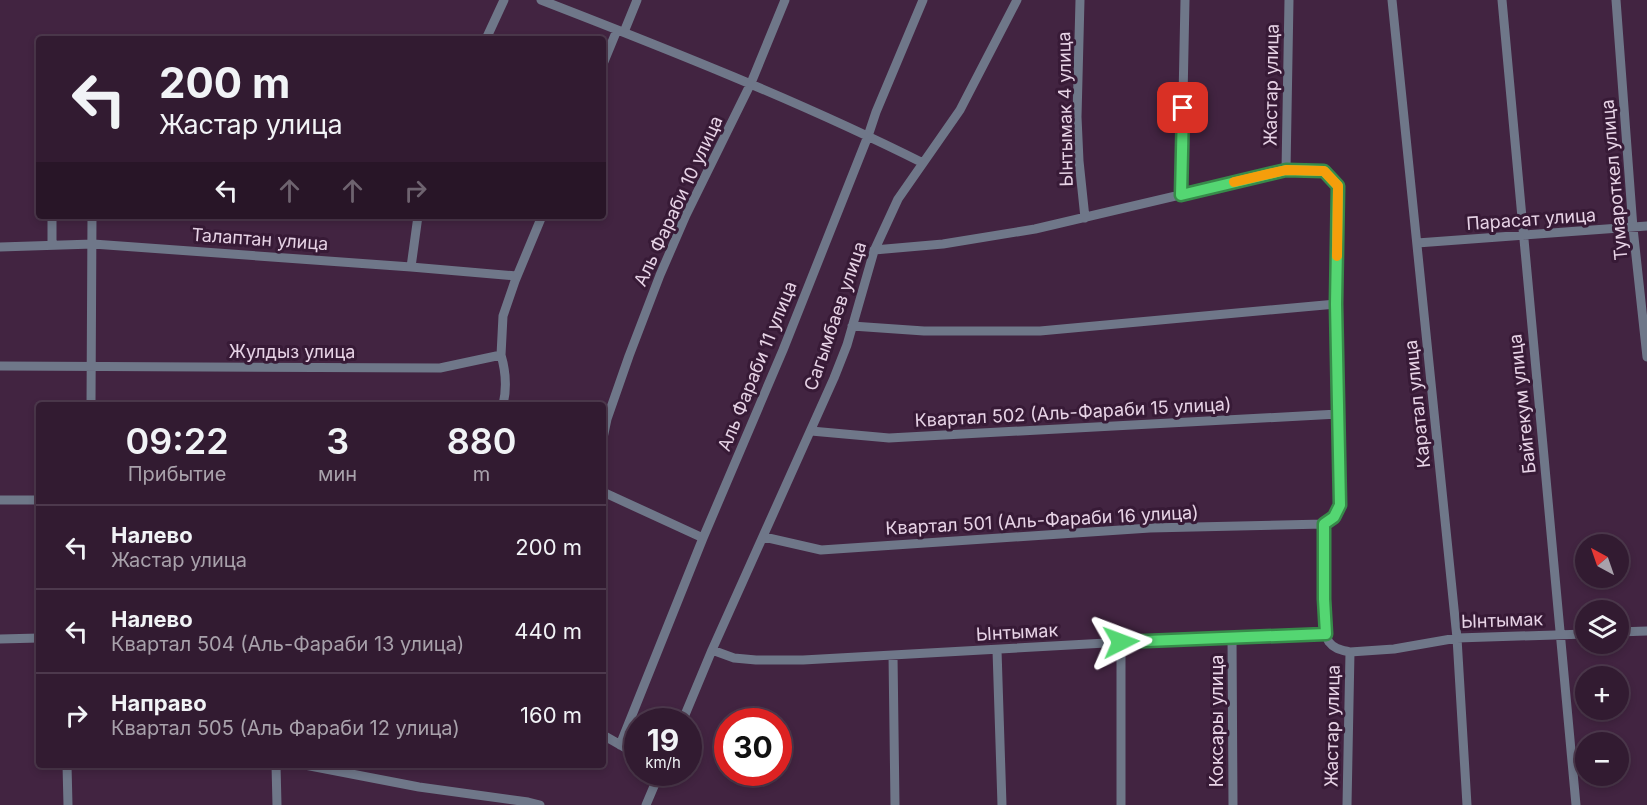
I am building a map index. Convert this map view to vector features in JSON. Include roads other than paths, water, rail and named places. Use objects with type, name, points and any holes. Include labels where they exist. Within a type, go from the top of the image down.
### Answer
[{"type":"street","points":[[487,36],[504,0]]},
{"type":"street","points":[[541,0],[751,83],[923,163]]},
{"type":"street","points":[[606,58],[637,0]]},
{"type":"street","name":"Аль Фараби 10 улица","points":[[606,423],[628,356],[660,275],[686,215],[751,83],[785,0]]},
{"type":"street","name":"Аль Фараби 11 улица","points":[[621,744],[783,350],[876,112],[923,0]]},
{"type":"street","name":"Сагымбаев улица","points":[[688,708],[838,367],[874,250],[898,199],[960,110],[1017,0]]},
{"type":"street","name":"Ынтымак 4 улица","points":[[1080,0],[1077,117],[1085,218]]},
{"type":"street","points":[[1181,195],[1185,0]]},
{"type":"street","name":"Жастар улица","points":[[1286,170],[1289,0]]},
{"type":"street","name":"Каратал улица","points":[[1392,0],[1457,638],[1467,805]]},
{"type":"street","name":"Байгекум улица","points":[[1502,0],[1576,805]]},
{"type":"street","name":"Тумароткел улица","points":[[1616,0],[1633,228],[1647,357]]},
{"type":"street","points":[[874,250],[943,244],[1035,230],[1286,170],[1324,171],[1338,186],[1336,304],[1340,505],[1334,517],[1324,524],[1326,634]]},
{"type":"street","points":[[52,219],[52,245]]},
{"type":"street","points":[[91,402],[92,219]]},
{"type":"street","points":[[411,267],[418,219]]},
{"type":"street","points":[[504,402],[506,393],[501,355],[503,316],[541,219]]},
{"type":"street","name":"Парасат улица","points":[[1417,243],[1647,226]]},
{"type":"street","name":"Талаптан улица","points":[[0,247],[93,244],[517,276]]},
{"type":"street","points":[[852,326],[924,331],[1040,331],[1336,304]]},
{"type":"street","name":"Жулдыз улица","points":[[0,366],[440,368],[501,355]]},
{"type":"street","name":"Квартал 502 (Аль-Фараби 15 улица)","points":[[811,431],[889,438],[1338,414]]},
{"type":"street","points":[[606,493],[704,538]]},
{"type":"street","points":[[0,500],[36,500]]},
{"type":"street","name":"Квартал 501 (Аль-Фараби 16 улица)","points":[[764,537],[821,550],[1150,528],[1324,524]]},
{"type":"street","points":[[1629,633],[1647,632]]},
{"type":"street","name":"Жастар улица","points":[[1326,634],[1333,647],[1350,652],[1347,805]]},
{"type":"street","name":"Ынтымак","points":[[712,650],[734,658],[803,660],[1232,636],[1326,634]]},
{"type":"street","name":"Ынтымак","points":[[1350,652],[1394,649],[1457,638],[1575,634]]},
{"type":"street","name":"Коксары улица","points":[[1232,636],[1233,805]]},
{"type":"street","points":[[0,639],[36,638]]},
{"type":"street","points":[[1120,805],[1121,642]]},
{"type":"street","points":[[997,650],[1002,805]]},
{"type":"street","points":[[893,655],[895,805]]},
{"type":"street","points":[[606,736],[624,746]]},
{"type":"street","points":[[67,768],[68,805]]},
{"type":"street","points":[[276,768],[277,805]]},
{"type":"street","points":[[321,768],[419,787],[540,805]]},
{"type":"street","points":[[646,805],[654,786]]}]
